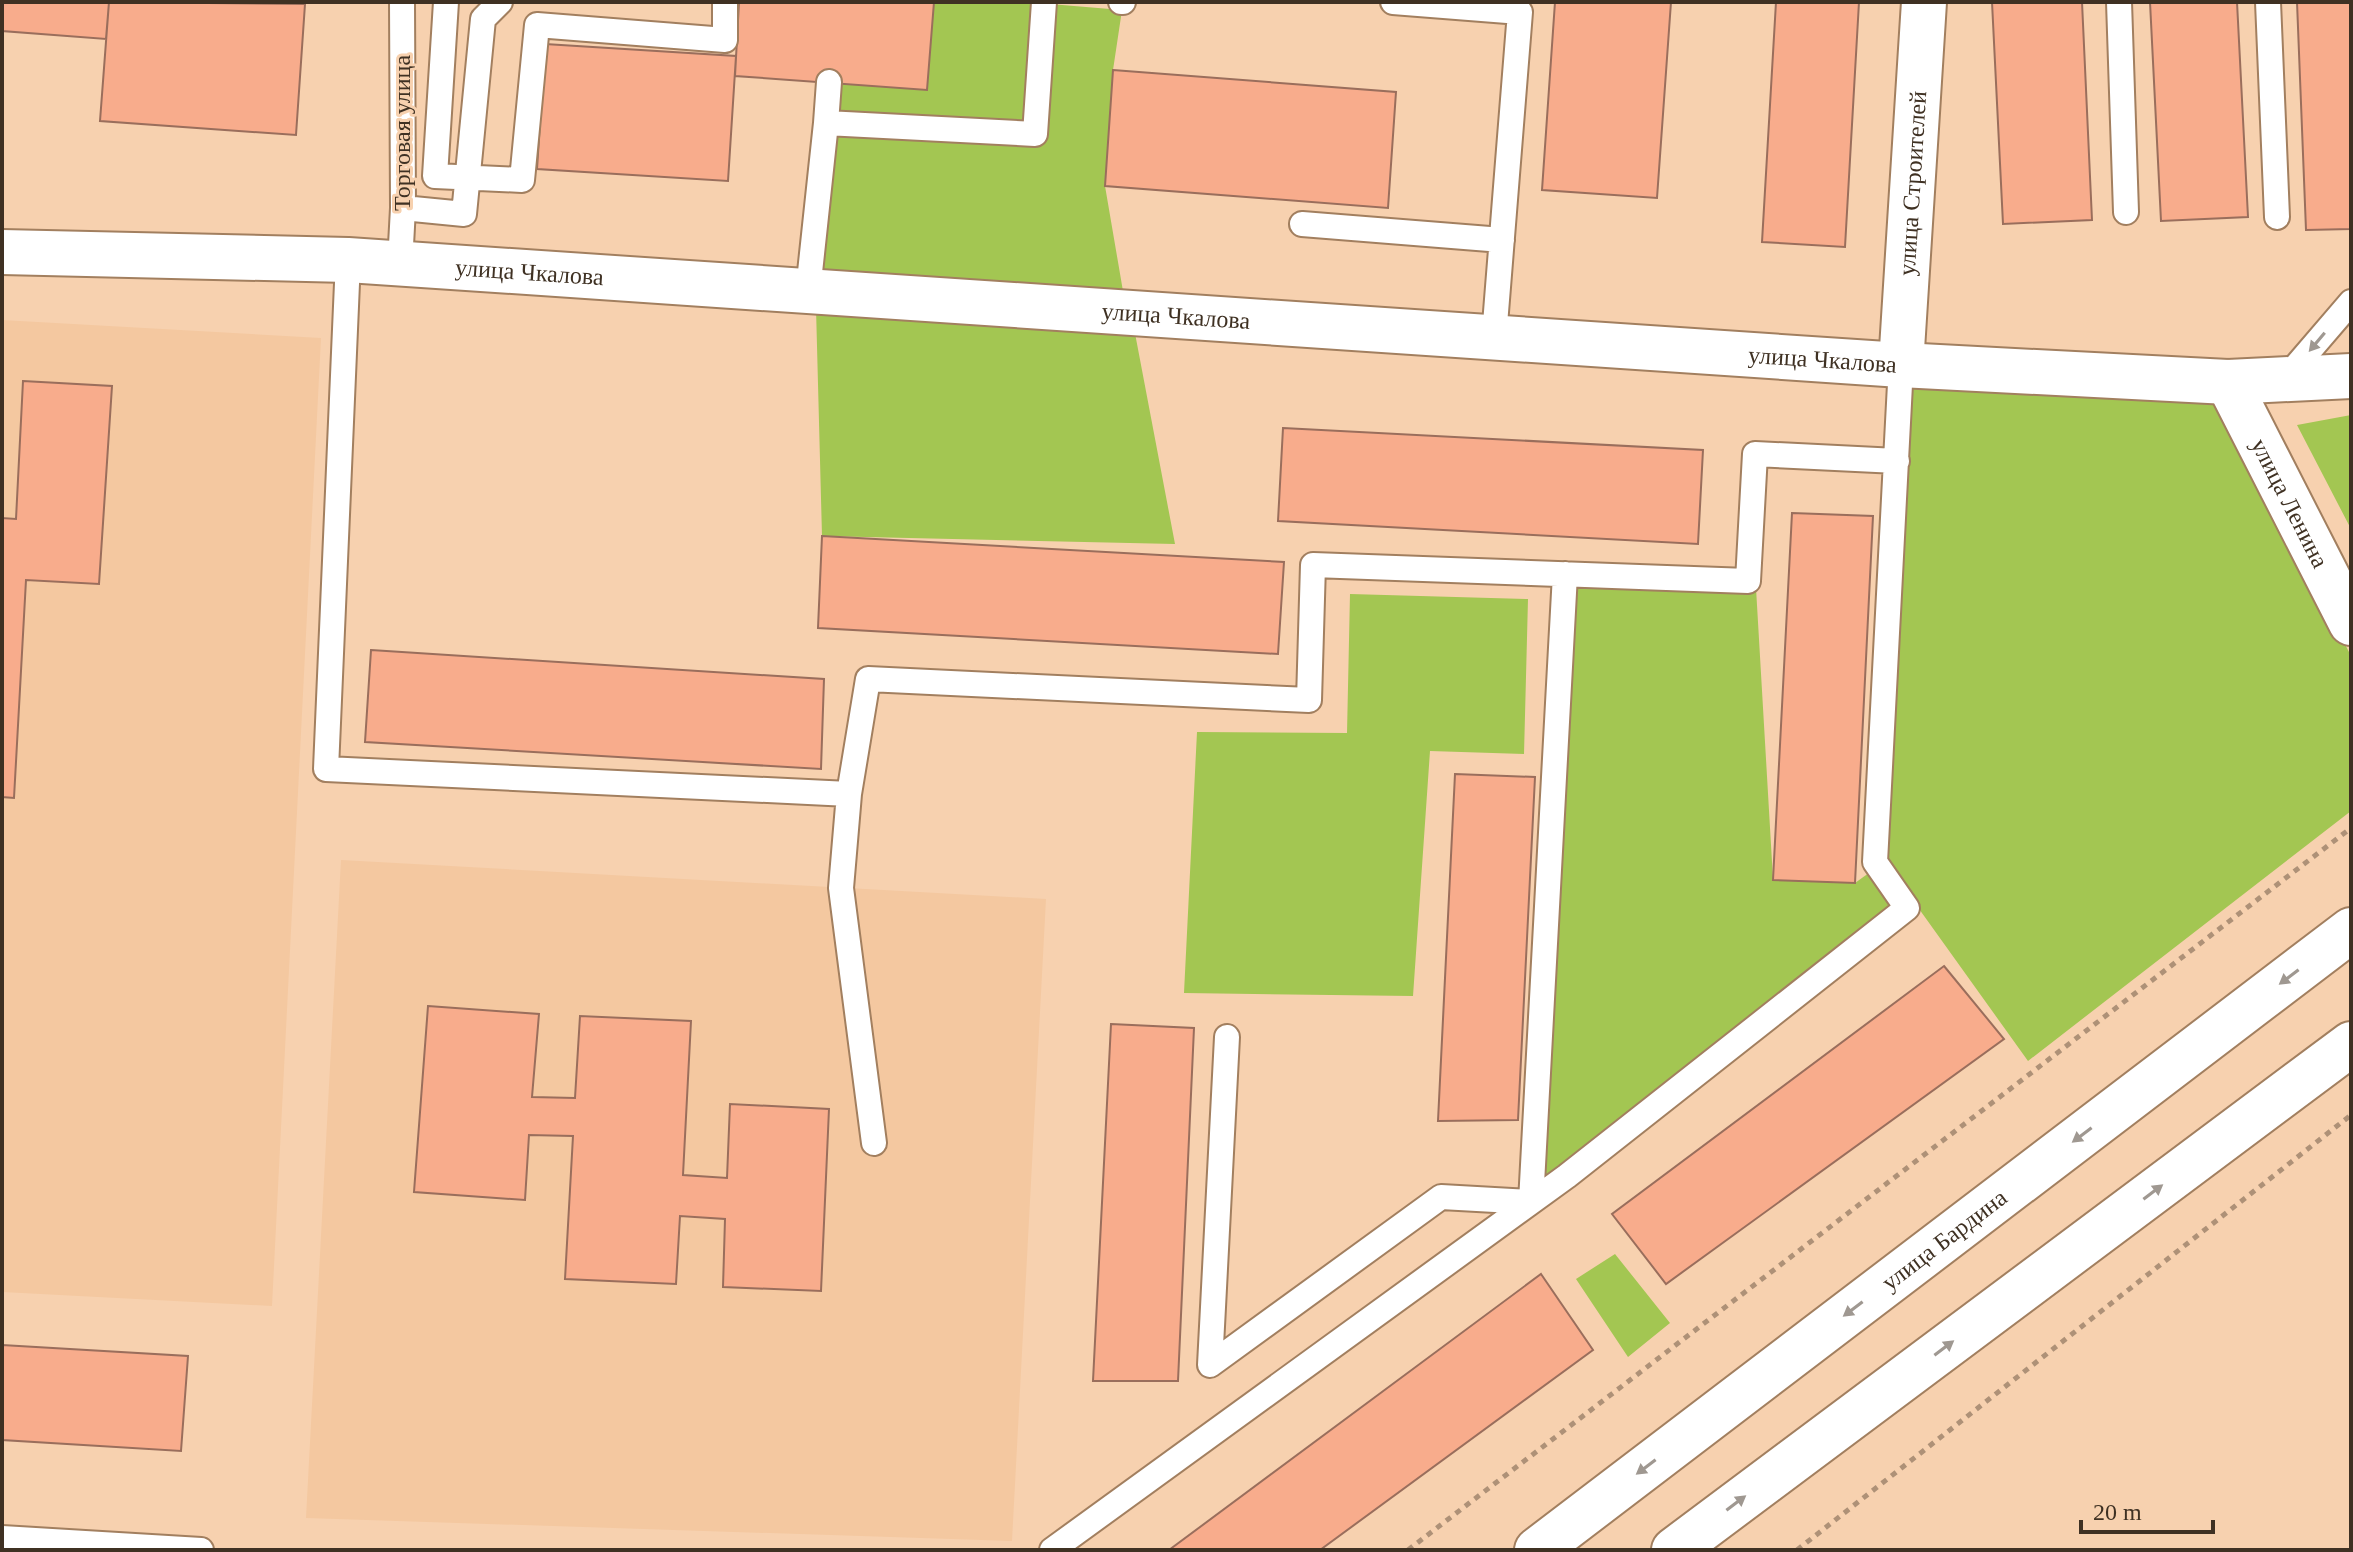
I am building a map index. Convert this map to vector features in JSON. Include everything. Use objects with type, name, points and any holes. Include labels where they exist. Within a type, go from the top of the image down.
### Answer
[{"type":"street","name":"улица Строителей","points":[[1901,365],[1924,2]]},
{"type":"street","name":"улица Чкалова","points":[[2,252],[348,260],[1901,365],[2228,382],[2351,376]]},
{"type":"street","name":"улица Ленина","points":[[2228,382],[2351,623]]},
{"type":"street","name":"улица Бардина","points":[[1537,1550],[2351,930]]},
{"type":"street","points":[[1674,1550],[2351,1044]]},
{"type":"lane","name":"Торговая улица","points":[[400,264],[403,208],[402,2]]},
{"type":"lane","points":[[446,2],[435,176],[522,180],[537,25],[725,40],[725,2]]},
{"type":"lane","points":[[403,208],[464,214],[483,19],[500,2]]},
{"type":"lane","points":[[826,123],[1035,134],[1044,2]]},
{"type":"lane","points":[[1393,2],[1520,7],[1494,337]]},
{"type":"lane","points":[[2119,2],[2126,212]]},
{"type":"lane","points":[[2268,2],[2277,217]]},
{"type":"lane","points":[[808,291],[829,82]]},
{"type":"lane","points":[[1302,224],[1502,240]]},
{"type":"lane","points":[[348,260],[326,769],[849,794]]},
{"type":"lane","points":[[2284,381],[2351,302]]},
{"type":"lane","points":[[1052,1550],[1531,1202],[1907,908],[1875,862],[1901,365]]},
{"type":"lane","points":[[874,1143],[841,888],[849,794],[868,679],[1309,700],[1313,565],[1748,581],[1755,454],[1897,461]]},
{"type":"lane","points":[[1531,1202],[1565,574]]},
{"type":"lane","points":[[1227,1037],[1210,1365],[1441,1197],[1531,1202]]},
{"type":"lane","points":[[2,1538],[201,1550]]},
{"type":"path","points":[[1408,1550],[2351,828]]},
{"type":"path","points":[[1797,1550],[2351,1115]]},
{"type":"shaded area","points":[[2,320],[321,338],[272,1306],[2,1292]]},
{"type":"shaded area","points":[[341,860],[1046,899],[1012,1541],[306,1518]]},
{"type":"green space","points":[[934,2],[1037,2],[1028,126],[833,116],[836,83],[927,90]]},
{"type":"green space","points":[[1050,4],[1122,10],[1113,70],[1105,186],[1124,297],[818,277],[832,131],[1042,141]]},
{"type":"green space","points":[[816,308],[1134,328],[1175,544],[822,536]]},
{"type":"green space","points":[[1909,379],[2219,396],[2351,656],[2351,811],[2028,1061],[1884,860]]},
{"type":"green space","points":[[2351,415],[2351,529],[2297,425]]},
{"type":"green space","points":[[1571,582],[1756,588],[1773,879],[1855,883],[1873,870],[1898,906],[1539,1187]]},
{"type":"green space","points":[[1350,594],[1528,599],[1524,754],[1430,751],[1413,996],[1184,993],[1197,732],[1347,733]]},
{"type":"green space","points":[[1615,1254],[1670,1323],[1628,1357],[1576,1279]]},
{"type":"building","points":[[2,2],[109,2],[106,39],[2,31]]},
{"type":"building","points":[[109,2],[305,4],[296,135],[100,121]]},
{"type":"building","points":[[739,2],[934,2],[927,90],[735,76]]},
{"type":"building","points":[[1555,2],[1671,2],[1657,198],[1542,190]]},
{"type":"building","points":[[1776,2],[1859,2],[1845,247],[1762,242]]},
{"type":"building","points":[[1992,2],[2082,2],[2092,220],[2003,224]]},
{"type":"building","points":[[2150,2],[2237,2],[2248,217],[2161,221]]},
{"type":"building","points":[[2297,2],[2350,2],[2351,229],[2306,230]]},
{"type":"building","points":[[545,44],[736,56],[728,181],[537,169]]},
{"type":"building","points":[[1113,70],[1396,92],[1388,208],[1105,186]]},
{"type":"building","points":[[23,381],[112,386],[99,584],[26,580],[14,798],[2,797],[2,518],[16,519]]},
{"type":"building","points":[[1283,428],[1703,450],[1698,544],[1278,521]]},
{"type":"building","points":[[1792,513],[1873,516],[1855,883],[1773,880]]},
{"type":"building","points":[[822,536],[1284,562],[1278,654],[818,628]]},
{"type":"building","points":[[371,650],[824,679],[821,769],[365,742]]},
{"type":"building","points":[[1455,774],[1535,777],[1518,1120],[1438,1121]]},
{"type":"building","points":[[1944,966],[2004,1039],[1666,1284],[1612,1214]]},
{"type":"building","points":[[428,1006],[539,1014],[532,1097],[575,1098],[580,1016],[691,1021],[683,1175],[727,1178],[730,1104],[829,1109],[821,1291],[723,1287],[725,1219],[680,1216],[676,1284],[565,1279],[573,1136],[529,1135],[525,1200],[414,1192]]},
{"type":"building","points":[[1111,1024],[1194,1028],[1178,1381],[1093,1381]]},
{"type":"building","points":[[1541,1274],[1593,1350],[1320,1550],[1169,1550]]},
{"type":"building","points":[[2,1345],[188,1356],[181,1451],[2,1440]]}]
